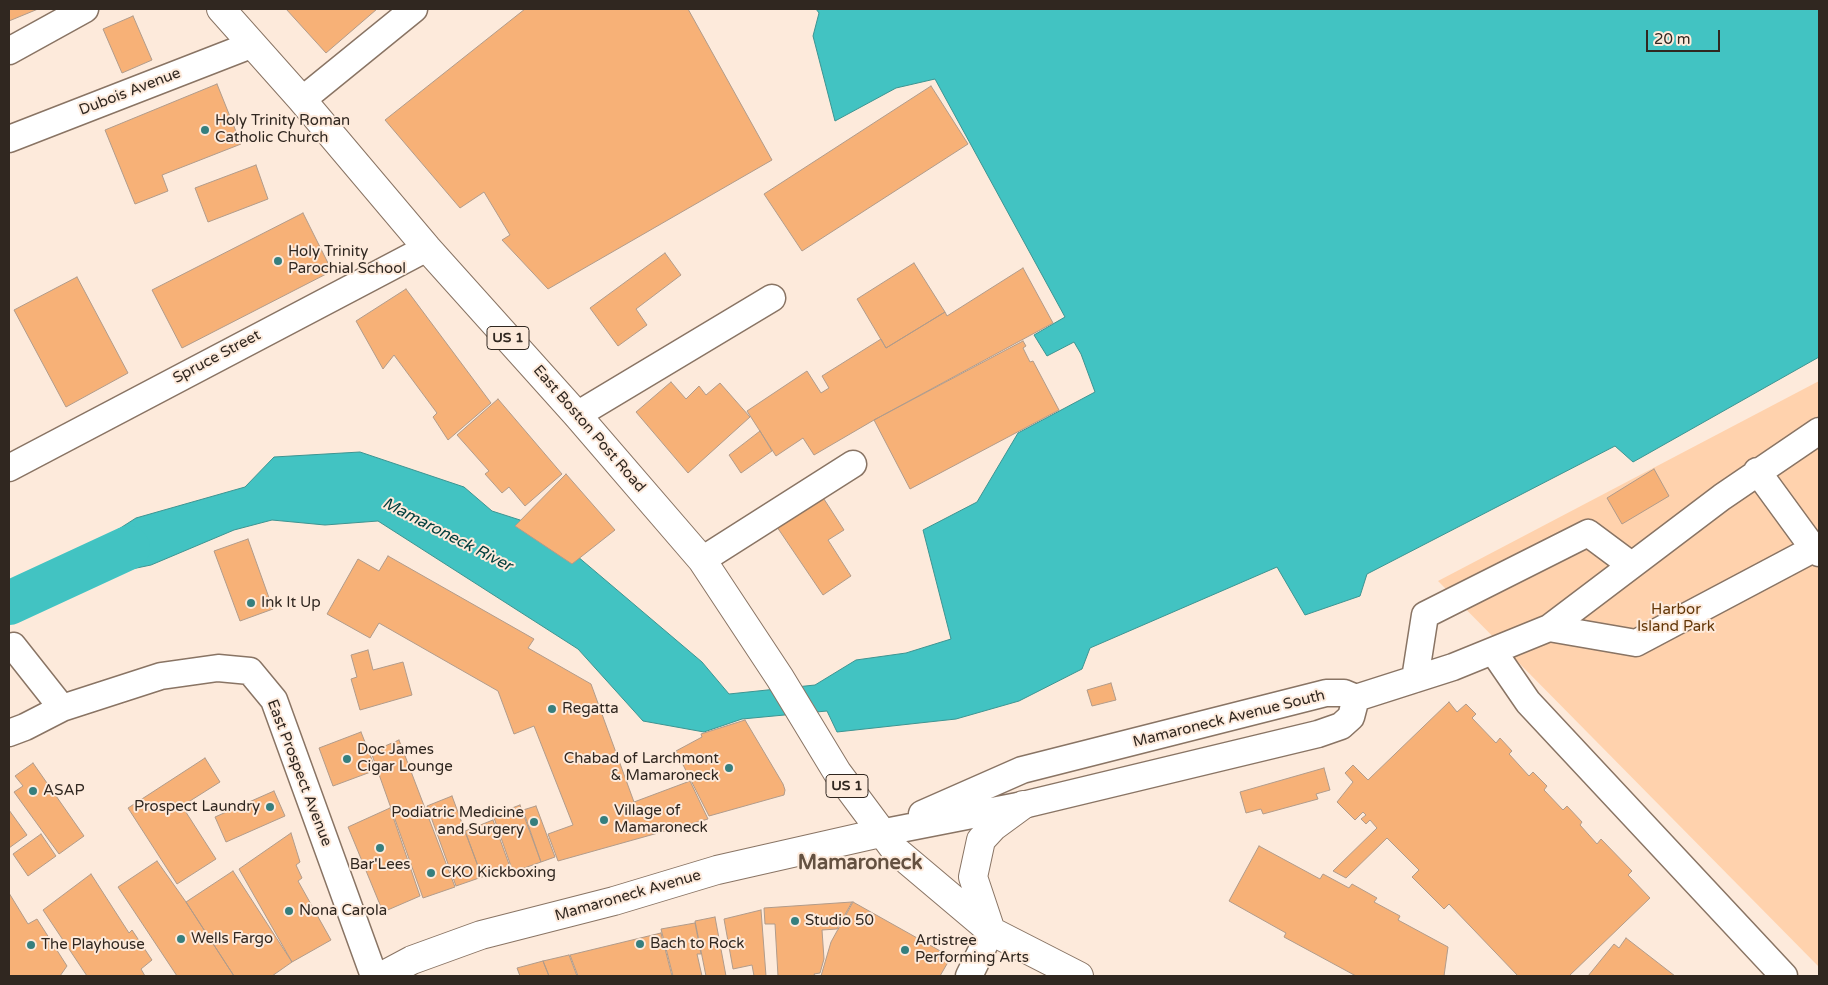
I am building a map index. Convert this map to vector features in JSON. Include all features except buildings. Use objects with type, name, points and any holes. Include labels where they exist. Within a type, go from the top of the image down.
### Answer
[{"type":"main road","name":"East Boston Post Road","points":[[221,9],[302,100],[427,248],[577,415],[702,560],[780,678],[816,738],[880,833]]},
{"type":"main road","points":[[991,931],[973,877],[981,840],[993,827],[1023,805]]},
{"type":"main road","name":"US 1","points":[[880,833],[895,850],[991,931],[1078,976]]},
{"type":"main road","name":"Mamaroneck Avenue","points":[[382,976],[412,960],[481,935],[614,902],[717,870],[880,833]]},
{"type":"street","points":[[9,51],[85,9]]},
{"type":"street","points":[[302,100],[414,9]]},
{"type":"street","name":"Dubois Avenue","points":[[9,138],[252,45]]},
{"type":"street","name":"Spruce Street","points":[[9,468],[427,248]]},
{"type":"street","points":[[577,415],[772,298]]},
{"type":"street","points":[[880,833],[1023,805],[1318,734],[1341,726],[1351,717],[1356,698],[1453,667],[1549,628],[1757,471],[1819,432]]},
{"type":"street","points":[[702,560],[853,464]]},
{"type":"street","points":[[1549,628],[1636,643],[1818,549],[1757,471]]},
{"type":"street","points":[[1415,679],[1425,615],[1588,533],[1631,565]]},
{"type":"street","points":[[13,646],[62,708]]},
{"type":"street","points":[[1493,651],[1528,702],[1784,976]]},
{"type":"street","name":"East Prospect Avenue","points":[[9,733],[62,708],[161,676],[218,668],[250,671],[274,700],[374,976]]},
{"type":"street","name":"Mamaroneck Avenue South","points":[[880,833],[1022,770],[1326,693],[1344,693],[1356,698]]},
{"type":"street","points":[[969,976],[991,931]]},
{"type":"green space","name":"Harbor Island Park","points":[[1819,381],[1819,967],[1438,581]]},
{"type":"water","points":[[816,9],[1819,9],[1819,357],[1633,462],[1615,446],[1367,574],[1360,596],[1305,615],[1277,567],[1090,648],[1082,669],[1019,701],[956,719],[837,732],[827,711],[742,719],[704,732],[643,721],[578,649],[378,521],[325,525],[272,520],[234,530],[151,565],[84,579],[64,564],[136,518],[245,487],[274,457],[360,452],[464,487],[492,511],[520,520],[577,556],[702,662],[729,694],[815,685],[856,660],[906,653],[951,639],[923,530],[977,502],[1018,433],[1095,392],[1081,354],[1074,342],[1047,356],[1034,335],[1065,317],[935,79],[896,88],[835,121],[813,36],[819,13]]},
{"type":"waterway","name":"Mamaroneck River","points":[[9,603],[128,548]]},
{"type":"place","name":"Holy Trinity Roman Catholic Church","points":[[205,130]]},
{"type":"place","name":"Holy Trinity Parochial School","points":[[278,261]]},
{"type":"place","name":"Ink It Up","points":[[251,603]]},
{"type":"place","name":"Regatta","points":[[552,709]]},
{"type":"place","name":"Doc James Cigar Lounge","points":[[347,759]]},
{"type":"place","name":"Chabad of Larchmont & Mamaroneck","points":[[729,768]]},
{"type":"place","name":"ASAP","points":[[33,791]]},
{"type":"place","name":"Prospect Laundry","points":[[270,807]]},
{"type":"place","name":"Village of Mamaroneck","points":[[604,820]]},
{"type":"place","name":"Podiatric Medicine and Surgery","points":[[534,822]]},
{"type":"place","name":"Bar'Lees","points":[[380,848]]},
{"type":"place","name":"CKO Kickboxing","points":[[431,873]]},
{"type":"place","name":"Nona Carola","points":[[289,911]]},
{"type":"place","name":"Studio 50","points":[[795,921]]},
{"type":"place","name":"Wells Fargo","points":[[181,939]]},
{"type":"place","name":"Bach to Rock","points":[[640,944]]},
{"type":"place","name":"The Playhouse","points":[[31,945]]},
{"type":"place","name":"Artistree Performing Arts","points":[[905,950]]},
{"type":"district","name":"Mamaroneck","points":[[860,864]]}]
